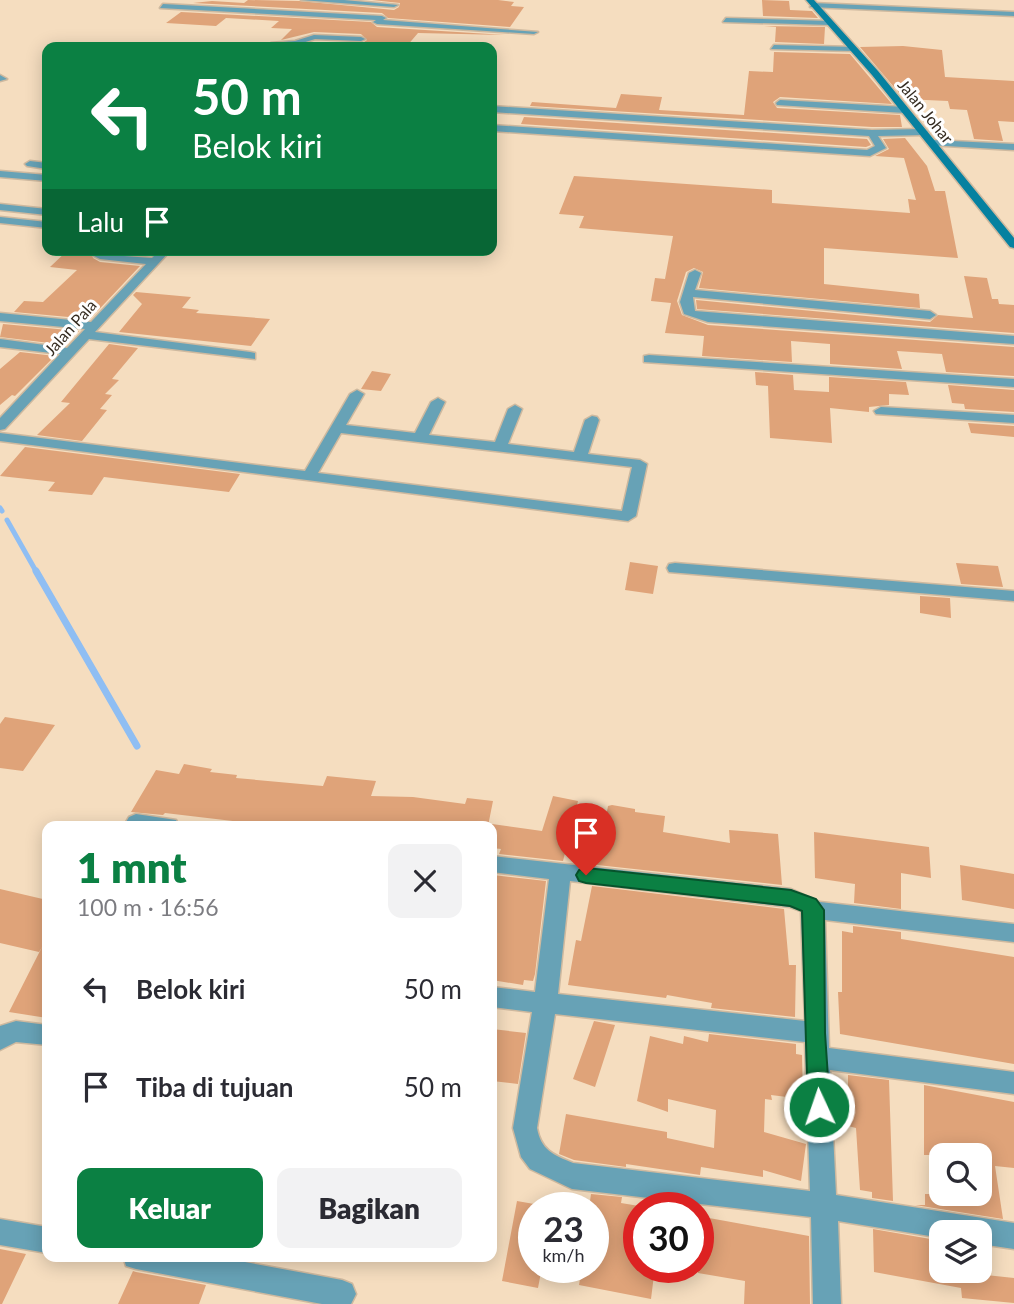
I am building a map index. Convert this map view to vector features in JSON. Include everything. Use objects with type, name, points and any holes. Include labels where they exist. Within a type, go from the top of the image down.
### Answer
[{"type":"street","points":[[305,0],[380,19]]},
{"type":"street","points":[[811,2],[1014,14]]},
{"type":"street","name":"Jalan Johar","points":[[811,2],[905,110],[1014,245]]},
{"type":"street","points":[[163,6],[380,19],[534,32]]},
{"type":"street","points":[[342,9],[380,19]]},
{"type":"street","points":[[228,19],[380,19]]},
{"type":"street","points":[[299,42],[380,19]]},
{"type":"street","points":[[359,42],[380,19]]},
{"type":"street","points":[[726,20],[830,23]]},
{"type":"street","points":[[774,47],[854,49]]},
{"type":"street","points":[[780,103],[905,110]]},
{"type":"street","points":[[497,109],[872,133],[923,132]]},
{"type":"street","points":[[497,128],[870,153],[881,148],[872,133]]},
{"type":"street","points":[[932,143],[1014,147]]},
{"type":"street","points":[[30,164],[42,165]]},
{"type":"street","points":[[0,174],[42,178]]},
{"type":"street","points":[[0,207],[42,211]]},
{"type":"street","points":[[0,220],[42,224]]},
{"type":"street","points":[[100,256],[156,262]]},
{"type":"street","name":"Jalan Pala","points":[[0,426],[161,256]]},
{"type":"street","points":[[695,274],[688,293],[688,312],[708,318],[1014,340]]},
{"type":"street","points":[[688,293],[930,315]]},
{"type":"street","points":[[924,302],[934,335]]},
{"type":"street","points":[[0,317],[250,356]]},
{"type":"street","points":[[0,343],[72,352]]},
{"type":"street","points":[[649,359],[1014,383]]},
{"type":"street","points":[[309,476],[357,394]]},
{"type":"street","points":[[420,438],[438,402]]},
{"type":"street","points":[[500,447],[515,409]]},
{"type":"street","points":[[881,411],[1014,419]]},
{"type":"street","points":[[580,457],[592,420]]},
{"type":"street","points":[[0,437],[628,516],[640,464],[338,428]]},
{"type":"street","points":[[675,568],[1014,596]]},
{"type":"street","points":[[497,865],[791,898],[809,905],[814,910],[1014,933]]},
{"type":"street","points":[[560,873],[545,1004],[525,1128],[526,1143],[535,1159],[572,1176],[825,1206],[1014,1236]]},
{"type":"street","points":[[814,910],[816,1045],[825,1206],[827,1304]]},
{"type":"street","points":[[497,999],[816,1045],[1014,1083]]},
{"type":"street","points":[[0,1037],[17,1030],[42,1034]]},
{"type":"street","points":[[0,1232],[42,1239]]},
{"type":"street","points":[[169,1262],[342,1294]]},
{"type":"building","points":[[248,0],[299,1],[394,10],[400,3],[372,0],[498,0],[514,2],[511,6],[524,7],[510,27],[388,18],[382,13],[193,3],[244,3]]},
{"type":"building","points":[[762,0],[789,1],[790,10],[812,11],[818,18],[763,16]]},
{"type":"building","points":[[181,12],[371,22],[377,27],[505,35],[418,33],[410,42],[364,42],[367,40],[361,34],[314,32],[281,40],[292,29],[271,28],[279,21],[226,18],[216,26],[166,23]]},
{"type":"building","points":[[764,26],[825,27],[824,44],[775,42],[776,27]]},
{"type":"building","points":[[903,46],[942,50],[945,77],[1014,81],[1014,122],[998,121],[1003,141],[974,139],[967,110],[950,109],[948,101],[904,99],[860,47]]},
{"type":"building","points":[[774,52],[850,54],[892,104],[780,97],[773,102],[777,108],[900,115],[902,127],[530,106],[532,102],[616,108],[621,94],[662,97],[659,110],[744,115],[749,71],[773,72]]},
{"type":"building","points":[[524,117],[867,139],[871,145],[866,147],[521,124]]},
{"type":"building","points":[[905,138],[927,166],[935,191],[945,191],[958,258],[824,248],[824,284],[919,294],[920,308],[699,288],[703,272],[694,268],[686,272],[677,301],[682,315],[708,325],[1014,347],[1014,376],[946,372],[942,354],[897,351],[902,369],[830,364],[830,344],[791,341],[792,362],[702,356],[704,336],[665,333],[671,303],[651,301],[655,278],[665,279],[673,236],[579,228],[584,216],[559,214],[574,176],[772,190],[772,203],[910,213],[908,199],[916,200],[904,158],[875,156],[889,149],[883,139]]},
{"type":"building","points":[[62,256],[92,256],[100,262],[140,266],[90,319],[14,312],[24,301],[43,302],[77,270],[50,267]]},
{"type":"building","points":[[964,276],[987,278],[992,299],[998,299],[999,304],[1014,305],[1014,333],[697,309],[696,300],[930,322],[938,315],[973,318]]},
{"type":"building","points":[[136,292],[191,297],[182,308],[199,310],[196,313],[270,319],[251,346],[119,332],[142,304],[133,295]]},
{"type":"building","points":[[3,324],[79,331],[66,345],[0,337]]},
{"type":"building","points":[[109,344],[138,348],[112,379],[119,380],[105,394],[112,395],[100,409],[107,410],[82,441],[37,435],[70,403],[61,402]]},
{"type":"building","points":[[20,352],[55,356],[15,396],[12,395],[0,405],[0,369]]},
{"type":"building","points":[[372,371],[391,374],[381,391],[361,389]]},
{"type":"building","points":[[755,372],[793,375],[794,390],[829,392],[829,377],[906,382],[909,395],[889,394],[889,405],[869,407],[869,412],[830,408],[832,443],[770,438],[768,386],[756,385]]},
{"type":"building","points":[[948,385],[1014,390],[1014,412],[965,409],[964,404],[952,403]]},
{"type":"building","points":[[968,423],[1014,426],[1014,437],[971,433]]},
{"type":"building","points":[[25,447],[240,474],[229,492],[104,477],[92,495],[48,491],[55,482],[0,476]]},
{"type":"building","points":[[630,562],[658,566],[653,594],[625,590]]},
{"type":"building","points":[[956,563],[998,566],[1003,587],[961,584]]},
{"type":"building","points":[[920,596],[950,598],[951,618],[920,613]]},
{"type":"building","points":[[5,717],[55,725],[23,771],[0,768],[0,724]]},
{"type":"building","points":[[184,764],[212,769],[210,772],[237,775],[236,778],[323,786],[327,776],[376,781],[371,796],[413,797],[465,804],[467,798],[493,801],[489,821],[232,821],[131,812],[156,770],[179,774]]},
{"type":"building","points":[[553,796],[578,801],[563,861],[499,854],[501,849],[497,849],[497,825],[542,831]]},
{"type":"building","points":[[608,806],[635,809],[635,812],[665,816],[663,832],[730,843],[729,830],[778,834],[782,885],[597,865]]},
{"type":"building","points":[[814,832],[929,847],[931,878],[901,873],[901,909],[854,903],[855,884],[815,878]]},
{"type":"building","points":[[960,865],[1014,874],[1014,909],[962,900]]},
{"type":"building","points":[[497,875],[546,881],[535,974],[533,981],[524,980],[523,985],[497,981]]},
{"type":"building","points":[[592,886],[784,909],[789,965],[796,965],[795,1017],[711,1008],[712,1003],[667,995],[666,998],[568,985],[576,940],[581,941]]},
{"type":"building","points":[[0,889],[42,899],[42,947],[39,952],[0,943]]},
{"type":"building","points":[[853,926],[901,932],[901,939],[1014,957],[1014,1064],[840,1034],[838,992],[842,992],[842,931],[853,933]]},
{"type":"building","points":[[42,947],[42,1017],[9,1012]]},
{"type":"building","points":[[594,1021],[615,1025],[595,1087],[573,1079]]},
{"type":"building","points":[[497,1030],[526,1033],[518,1084],[497,1082]]},
{"type":"building","points":[[709,1034],[796,1044],[796,1054],[802,1055],[803,1099],[771,1095],[772,1100],[765,1099],[764,1132],[806,1144],[801,1181],[763,1170],[763,1177],[701,1167],[700,1175],[626,1164],[626,1167],[574,1160],[559,1154],[566,1114],[667,1132],[667,1138],[714,1148],[716,1110],[668,1099],[668,1112],[637,1101],[650,1036],[683,1044],[684,1036],[708,1042]]},
{"type":"building","points":[[848,1075],[889,1080],[893,1201],[872,1198],[872,1192],[860,1190],[856,1128],[848,1126]]},
{"type":"building","points":[[924,1085],[1014,1102],[1014,1168],[995,1166],[1003,1219],[915,1205],[925,1205],[925,1194],[929,1194],[929,1206],[992,1206],[992,1143],[929,1143],[929,1155],[924,1155]]},
{"type":"building","points":[[609,1196],[622,1197],[623,1283],[653,1283],[651,1299],[579,1285],[609,1283]]},
{"type":"building","points":[[518,1201],[518,1283],[539,1283],[538,1288],[502,1281]]},
{"type":"building","points":[[714,1219],[809,1236],[810,1304],[744,1304],[745,1281],[714,1276]]},
{"type":"building","points":[[873,1229],[929,1239],[929,1282],[874,1272]]},
{"type":"building","points":[[0,1249],[26,1254],[2,1304],[0,1304]]},
{"type":"building","points":[[133,1271],[206,1285],[199,1304],[118,1304]]},
{"type":"building","points":[[992,1276],[1014,1278],[1014,1303],[962,1298],[961,1288],[934,1283],[992,1283]]},
{"type":"waterway","points":[[7,520],[37,573]]},
{"type":"waterway","points":[[36,571],[137,746]]},
{"type":"route","points":[[586,875],[791,898],[809,905],[814,910],[815,1033],[819,1107]]}]
